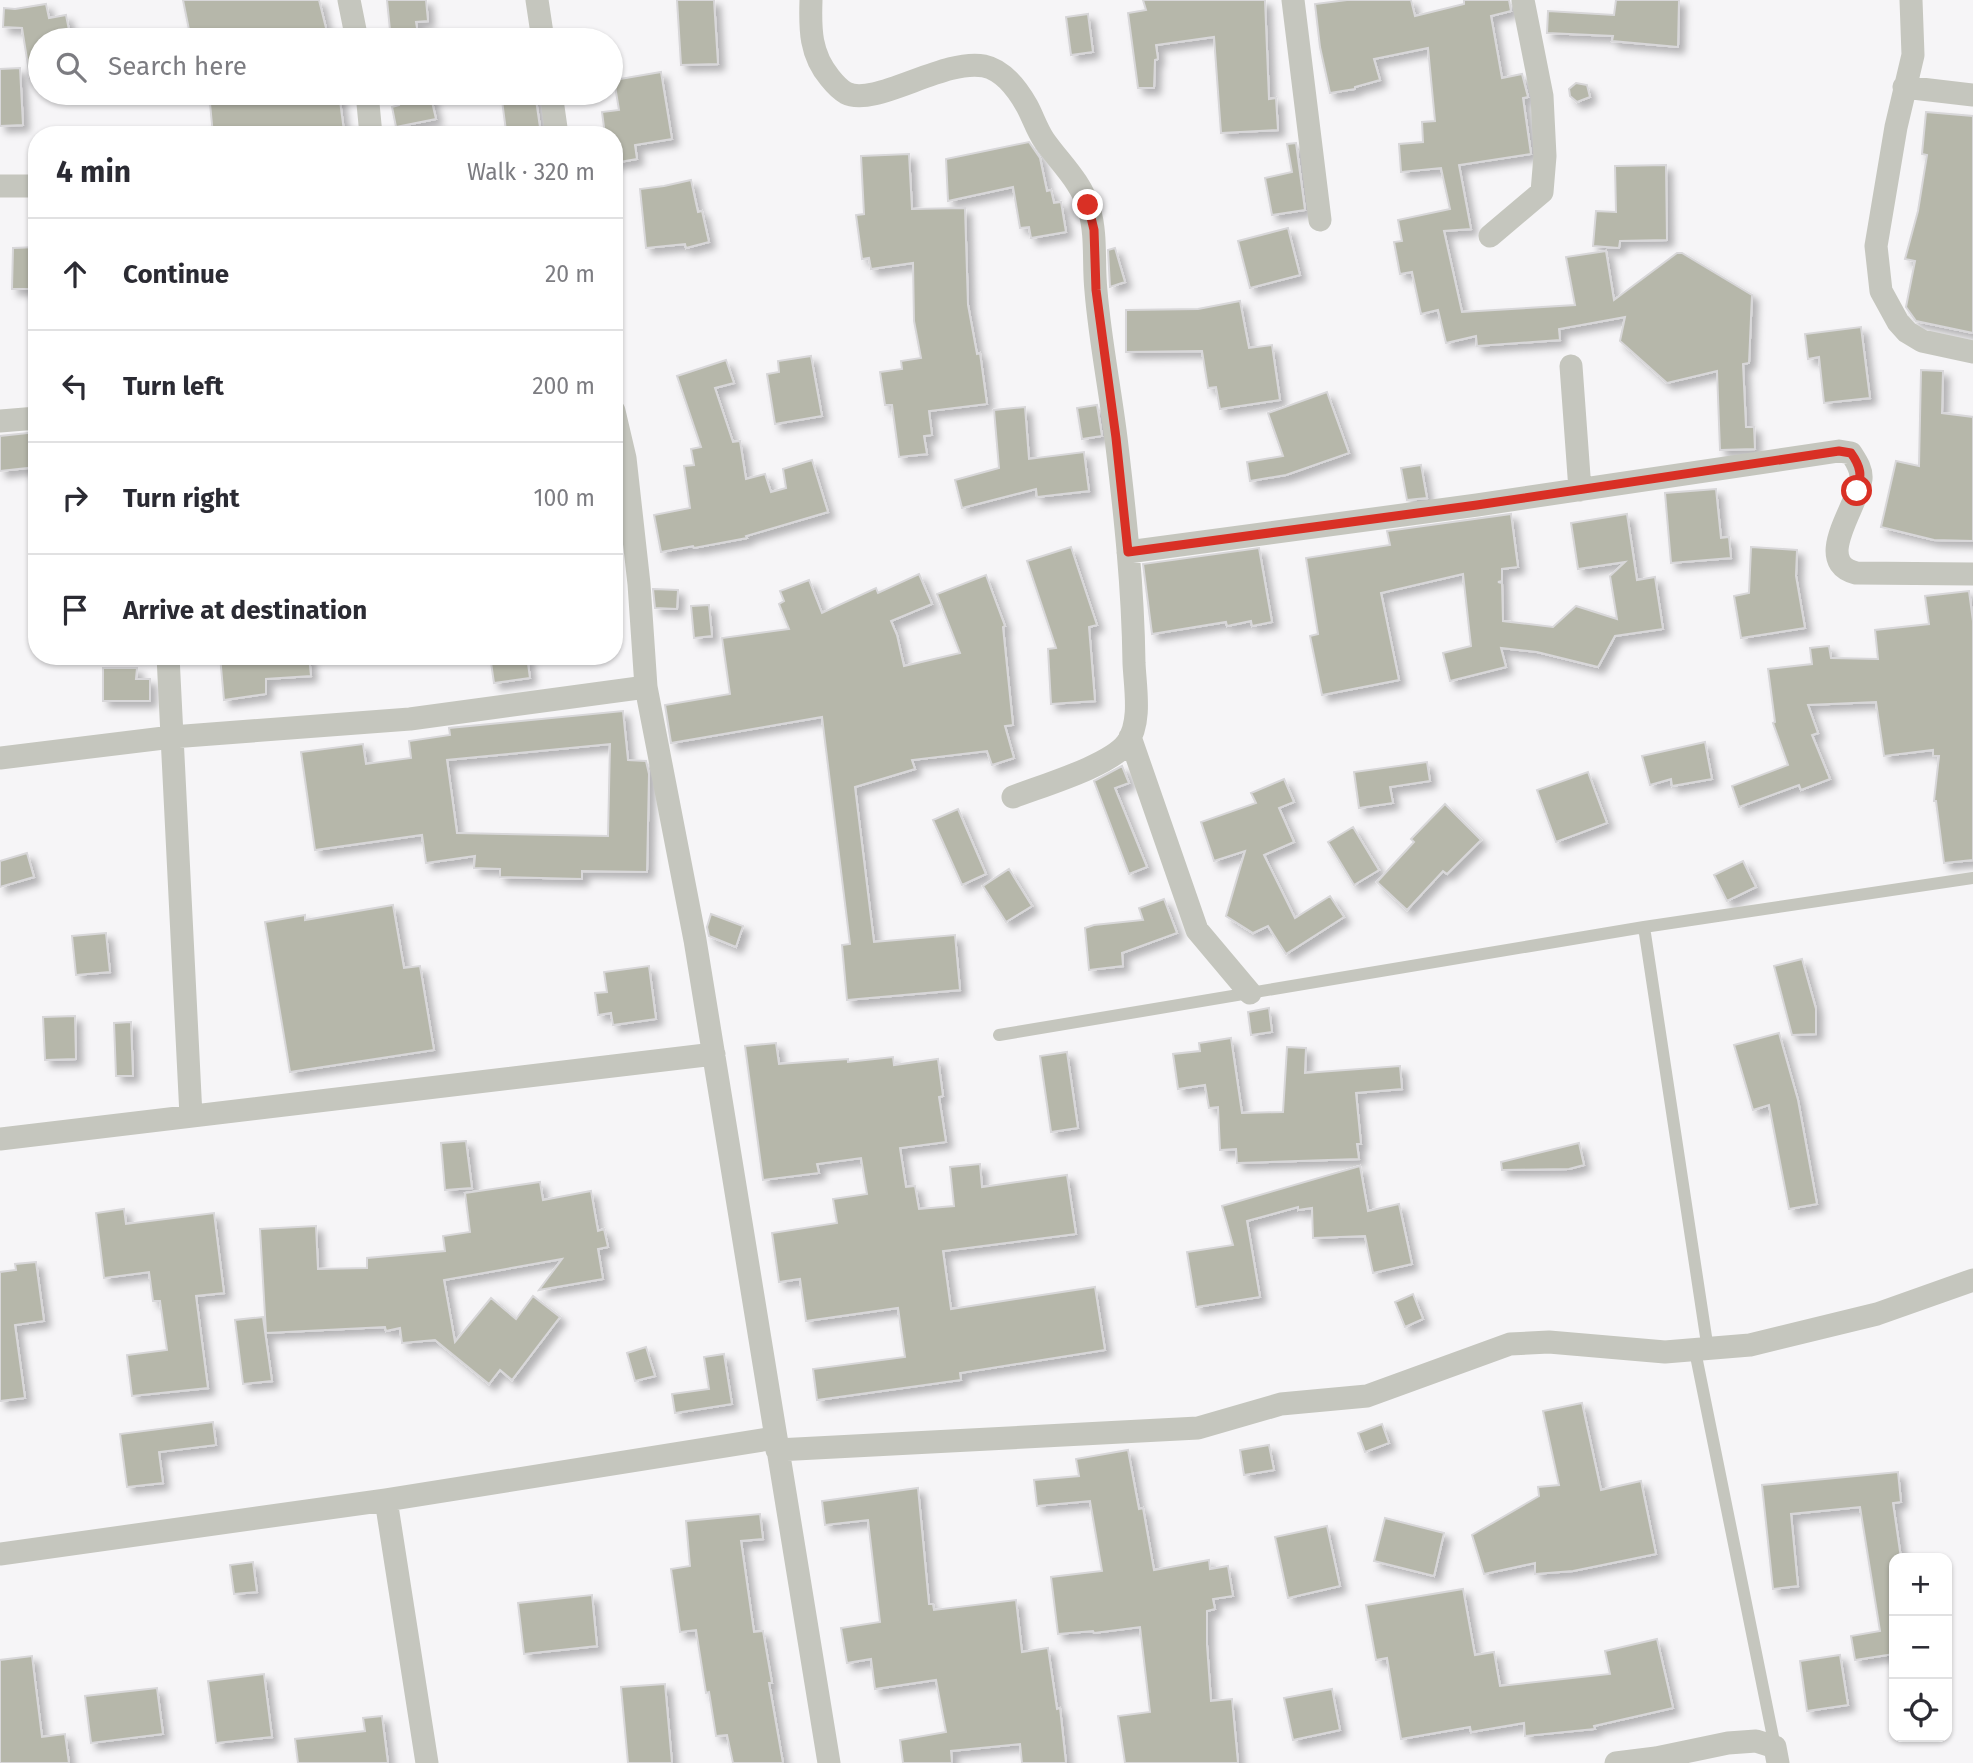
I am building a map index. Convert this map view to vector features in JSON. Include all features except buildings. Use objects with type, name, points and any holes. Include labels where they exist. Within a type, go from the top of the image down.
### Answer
[{"type":"street","points":[[349,0],[355,28]]},
{"type":"street","points":[[537,0],[541,28]]},
{"type":"street","points":[[811,0],[810,36],[818,61],[836,85],[847,94],[861,96],[883,91],[964,65],[984,66],[997,72],[1015,87],[1043,138],[1072,174],[1088,205],[1094,230],[1096,290],[1133,595],[1136,715],[1130,737],[1113,756],[1013,797]]},
{"type":"street","points":[[1293,0],[1320,220]]},
{"type":"street","points":[[1490,236],[1542,192],[1545,156],[1542,96],[1523,0]]},
{"type":"street","points":[[1911,0],[1913,55],[1904,87],[1876,246],[1881,291],[1898,322],[1907,332],[1922,341],[1973,352]]},
{"type":"street","points":[[1904,87],[1973,95]]},
{"type":"street","points":[[368,105],[370,126]]},
{"type":"street","points":[[553,105],[556,126]]},
{"type":"street","points":[[0,186],[28,186]]},
{"type":"street","points":[[1570,366],[1580,489]]},
{"type":"street","points":[[0,421],[28,419]]},
{"type":"street","points":[[623,449],[639,584],[646,687],[695,940],[829,1763]]},
{"type":"street","points":[[1128,552],[1839,451],[1851,453],[1859,465],[1861,478],[1836,550],[1836,560],[1840,565],[1856,573],[1973,574]]},
{"type":"street","points":[[168,665],[191,1116]]},
{"type":"street","points":[[0,758],[172,737],[410,719],[646,687]]},
{"type":"street","points":[[1130,737],[1197,930],[1250,993]]},
{"type":"street","points":[[0,1139],[714,1054]]},
{"type":"street","points":[[0,1553],[776,1444],[1198,1429],[1281,1404],[1367,1396],[1510,1344],[1549,1342],[1665,1352],[1750,1345],[1877,1314],[1973,1280]]},
{"type":"street","points":[[386,1500],[427,1763]]},
{"type":"street","points":[[1616,1763],[1656,1758],[1728,1743],[1756,1741],[1777,1755]]},
{"type":"lane","points":[[999,1035],[1644,927],[1973,878]]},
{"type":"lane","points":[[1644,927],[1701,1351],[1777,1755]]},
{"type":"route","points":[[1088,205],[1094,230],[1096,290],[1128,552],[1477,505],[1839,451],[1851,453],[1859,465],[1861,478],[1857,491]]}]
